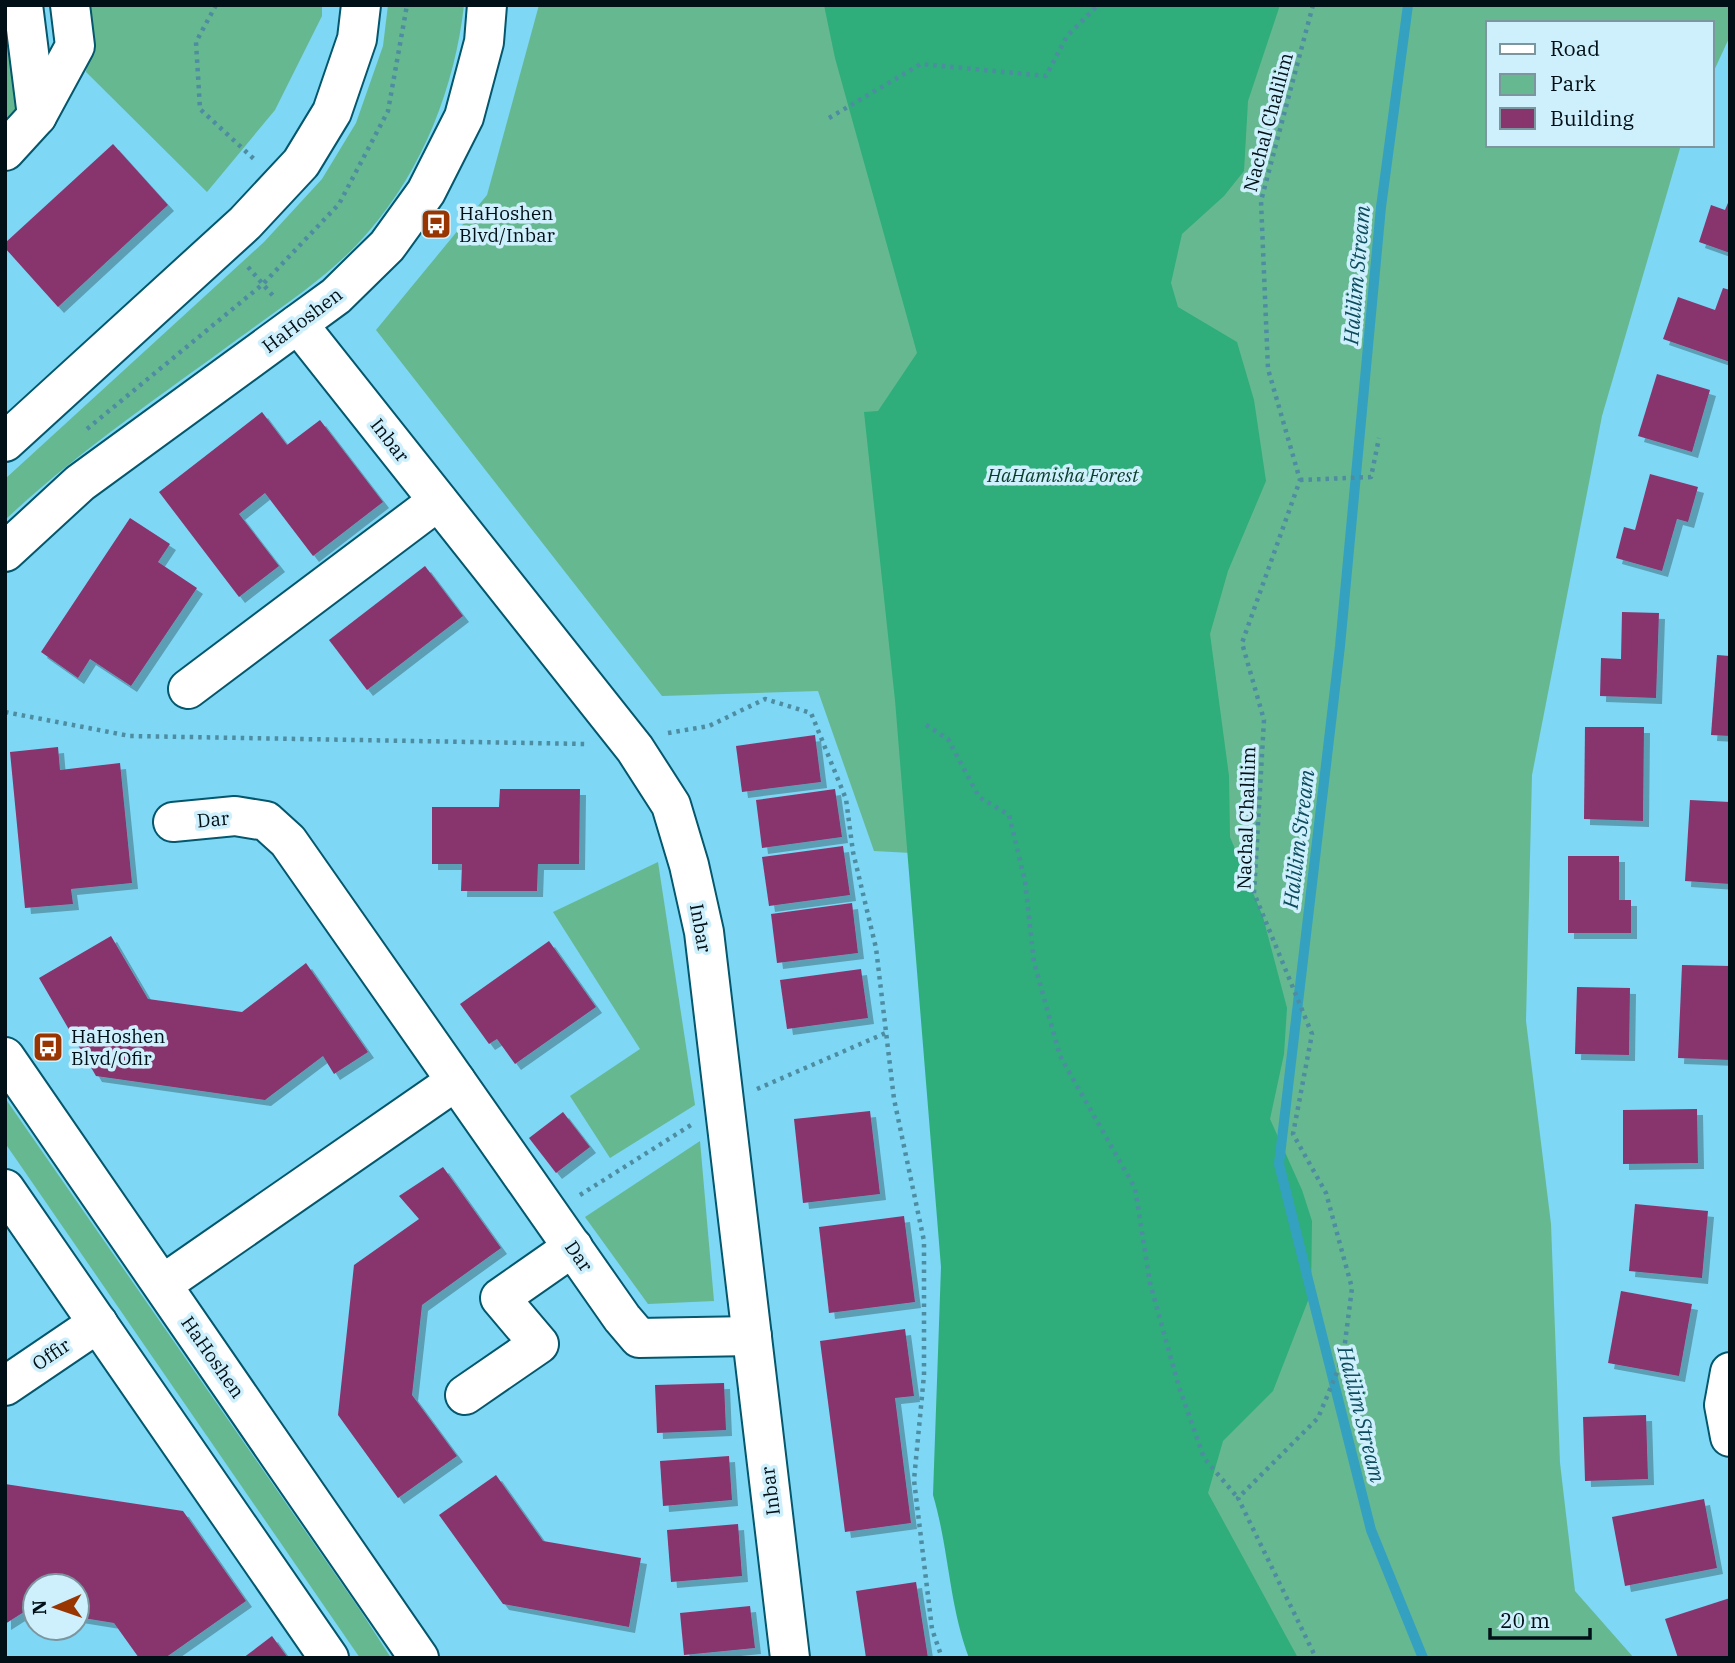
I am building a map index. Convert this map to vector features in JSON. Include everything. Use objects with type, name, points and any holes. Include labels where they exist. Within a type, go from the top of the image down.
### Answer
[{"type":"street","points":[[23,5],[37,116]]},
{"type":"street","points":[[5,151],[37,116],[75,46],[70,5]]},
{"type":"street","points":[[5,442],[225,241],[301,163],[332,112],[357,39],[362,5]]},
{"type":"street","name":"HaHoshen","points":[[5,552],[80,483],[336,296],[387,246],[426,192],[464,117],[484,43],[488,5]]},
{"type":"street","name":"Inbar","points":[[298,324],[626,739],[671,805],[689,865],[704,932],[790,1658]]},
{"type":"street","points":[[188,689],[438,501]]},
{"type":"street","name":"Dar","points":[[173,822],[235,816],[266,821],[288,841],[639,1338],[752,1336]]},
{"type":"street","name":"HaHoshen","points":[[5,1057],[419,1658]]},
{"type":"street","points":[[163,1284],[456,1081]]},
{"type":"street","points":[[5,1189],[329,1658]]},
{"type":"street","points":[[465,1395],[539,1343],[500,1298],[573,1247]]},
{"type":"street","name":"Offir","points":[[5,1386],[97,1322]]},
{"type":"street","points":[[1730,1373],[1724,1405],[1730,1437]]},
{"type":"path","points":[[216,5],[196,42],[200,109],[281,185]]},
{"type":"path","points":[[829,118],[921,64],[1046,76],[1067,36],[1098,5]]},
{"type":"path","name":"Nachal Chalilim","points":[[1238,1498],[1318,1418],[1343,1358],[1352,1288],[1326,1193],[1293,1134],[1312,1034],[1254,893],[1264,720],[1242,643],[1300,480],[1268,369],[1261,201],[1314,5]]},
{"type":"path","points":[[225,241],[298,324]]},
{"type":"path","points":[[1300,480],[1371,477],[1379,438]]},
{"type":"path","points":[[5,712],[130,736],[573,746],[709,726],[765,699],[811,713],[846,799],[853,852],[876,948],[894,1099],[924,1241],[924,1376],[914,1480],[932,1629],[942,1658]]},
{"type":"path","points":[[926,725],[948,739],[979,797],[1009,815],[1025,881],[1034,962],[1060,1056],[1135,1188],[1150,1283],[1179,1387],[1204,1458],[1238,1498],[1316,1658]]},
{"type":"green space","points":[[5,5],[43,64],[5,132]]},
{"type":"green space","points":[[90,5],[322,5],[322,16],[275,110],[207,192],[86,72],[92,24]]},
{"type":"green space","points":[[388,5],[464,5],[460,35],[444,96],[420,154],[388,207],[355,247],[324,275],[90,448],[5,520],[5,479],[264,242],[322,179],[356,123],[383,46]]},
{"type":"green space","points":[[539,5],[841,5],[928,377],[930,854],[874,851],[818,691],[662,696],[376,330],[487,195]]},
{"type":"green space","name":"HaHamisha Forest","points":[[824,5],[1280,5],[1248,101],[1244,171],[1224,196],[1182,234],[1171,283],[1178,307],[1237,342],[1254,400],[1266,481],[1228,571],[1210,634],[1229,776],[1230,837],[1263,917],[1287,1008],[1284,1054],[1270,1119],[1302,1190],[1312,1221],[1311,1293],[1273,1391],[1223,1441],[1208,1493],[1298,1658],[969,1658],[962,1638],[933,1495],[941,1267],[895,700],[864,412],[878,411],[917,353],[835,58]]},
{"type":"green space","points":[[1241,5],[1730,5],[1730,36],[1714,71],[1714,21],[1486,21],[1486,147],[1680,147],[1602,416],[1532,775],[1526,1021],[1551,1224],[1560,1463],[1575,1591],[1634,1658],[1280,1658],[1189,1500],[1169,343],[1155,212]]},
{"type":"green space","points":[[658,862],[695,1105],[610,1158],[570,1096],[640,1049],[553,912]]},
{"type":"green space","points":[[5,1098],[391,1658],[360,1658],[5,1143]]},
{"type":"green space","points":[[700,1141],[714,1301],[648,1304],[585,1217]]},
{"type":"building","points":[[113,144],[168,205],[58,307],[5,248],[5,243]]},
{"type":"building","points":[[1730,198],[1730,253],[1699,242],[1711,205],[1725,210]]},
{"type":"building","points":[[1723,288],[1730,290],[1730,362],[1663,339],[1678,297],[1715,310]]},
{"type":"building","points":[[1657,374],[1710,390],[1692,452],[1638,436]]},
{"type":"building","points":[[262,412],[287,445],[320,420],[383,502],[313,556],[265,493],[239,514],[279,566],[239,597],[159,492]]},
{"type":"building","points":[[1650,474],[1698,487],[1688,522],[1677,519],[1662,571],[1616,558],[1624,527],[1635,530]]},
{"type":"building","points":[[130,518],[170,544],[158,562],[197,588],[131,686],[90,659],[78,678],[41,652]]},
{"type":"building","points":[[425,566],[463,616],[367,690],[329,640]]},
{"type":"building","points":[[1622,612],[1659,613],[1656,698],[1600,696],[1601,658],[1621,659]]},
{"type":"building","points":[[1717,655],[1730,656],[1730,736],[1711,735]]},
{"type":"building","points":[[1585,727],[1644,727],[1643,821],[1584,819]]},
{"type":"building","points":[[815,735],[821,782],[742,792],[736,746]]},
{"type":"building","points":[[58,747],[60,770],[120,763],[132,883],[71,889],[73,904],[25,908],[10,752]]},
{"type":"building","points":[[500,789],[580,789],[579,864],[538,864],[537,891],[461,891],[462,864],[432,864],[432,807],[499,807]]},
{"type":"building","points":[[835,789],[842,837],[762,848],[756,800]]},
{"type":"building","points":[[1690,800],[1730,802],[1730,884],[1685,881]]},
{"type":"building","points":[[843,846],[850,895],[769,906],[762,857]]},
{"type":"building","points":[[1568,856],[1619,856],[1619,900],[1631,900],[1631,933],[1568,933]]},
{"type":"building","points":[[852,903],[858,953],[777,963],[771,914]]},
{"type":"building","points":[[111,936],[148,999],[242,1012],[306,963],[368,1052],[334,1074],[323,1056],[265,1100],[96,1076],[39,978]]},
{"type":"building","points":[[549,941],[596,1007],[515,1064],[497,1039],[489,1044],[460,1004]]},
{"type":"building","points":[[1682,965],[1730,966],[1730,1060],[1678,1058]]},
{"type":"building","points":[[861,969],[868,1018],[787,1029],[780,980]]},
{"type":"building","points":[[1577,987],[1630,988],[1629,1055],[1575,1054]]},
{"type":"building","points":[[1697,1109],[1698,1163],[1623,1164],[1623,1110]]},
{"type":"building","points":[[870,1111],[880,1194],[803,1203],[794,1119]]},
{"type":"building","points":[[563,1112],[590,1147],[556,1173],[529,1138]]},
{"type":"building","points":[[443,1167],[501,1248],[422,1305],[412,1395],[457,1456],[398,1498],[338,1415],[354,1265],[419,1219],[399,1196]]},
{"type":"building","points":[[1635,1204],[1708,1211],[1702,1278],[1629,1271]]},
{"type":"building","points":[[904,1216],[915,1302],[829,1313],[819,1227]]},
{"type":"building","points":[[1621,1291],[1692,1304],[1679,1376],[1608,1363]]},
{"type":"building","points":[[905,1329],[914,1396],[895,1398],[911,1523],[845,1532],[820,1341]]},
{"type":"building","points":[[724,1383],[726,1430],[657,1433],[655,1385]]},
{"type":"building","points":[[1646,1415],[1648,1479],[1585,1481],[1583,1417]]},
{"type":"building","points":[[729,1456],[732,1500],[663,1506],[660,1461]]},
{"type":"building","points":[[496,1475],[543,1541],[641,1558],[629,1627],[503,1604],[439,1515]]},
{"type":"building","points":[[5,1484],[183,1511],[246,1601],[165,1658],[139,1658],[114,1623],[91,1619],[91,1572],[21,1572],[21,1614],[5,1624]]},
{"type":"building","points":[[1704,1499],[1717,1568],[1625,1586],[1612,1517]]},
{"type":"building","points":[[738,1524],[742,1576],[671,1582],[667,1530]]},
{"type":"building","points":[[916,1582],[928,1658],[866,1658],[856,1591]]},
{"type":"building","points":[[1730,1598],[1730,1658],[1678,1658],[1665,1619]]},
{"type":"building","points":[[750,1606],[755,1648],[684,1655],[680,1613]]},
{"type":"building","points":[[272,1636],[288,1658],[243,1658]]},
{"type":"waterway","name":"Halilim Stream","points":[[1408,5],[1381,207],[1340,646],[1279,1164],[1371,1530],[1423,1658]]},
{"type":"place","name":"HaHoshen Blvd/Inbar","points":[[436,224]]},
{"type":"place","name":"HaHoshen Blvd/Ofir","points":[[48,1047]]}]
